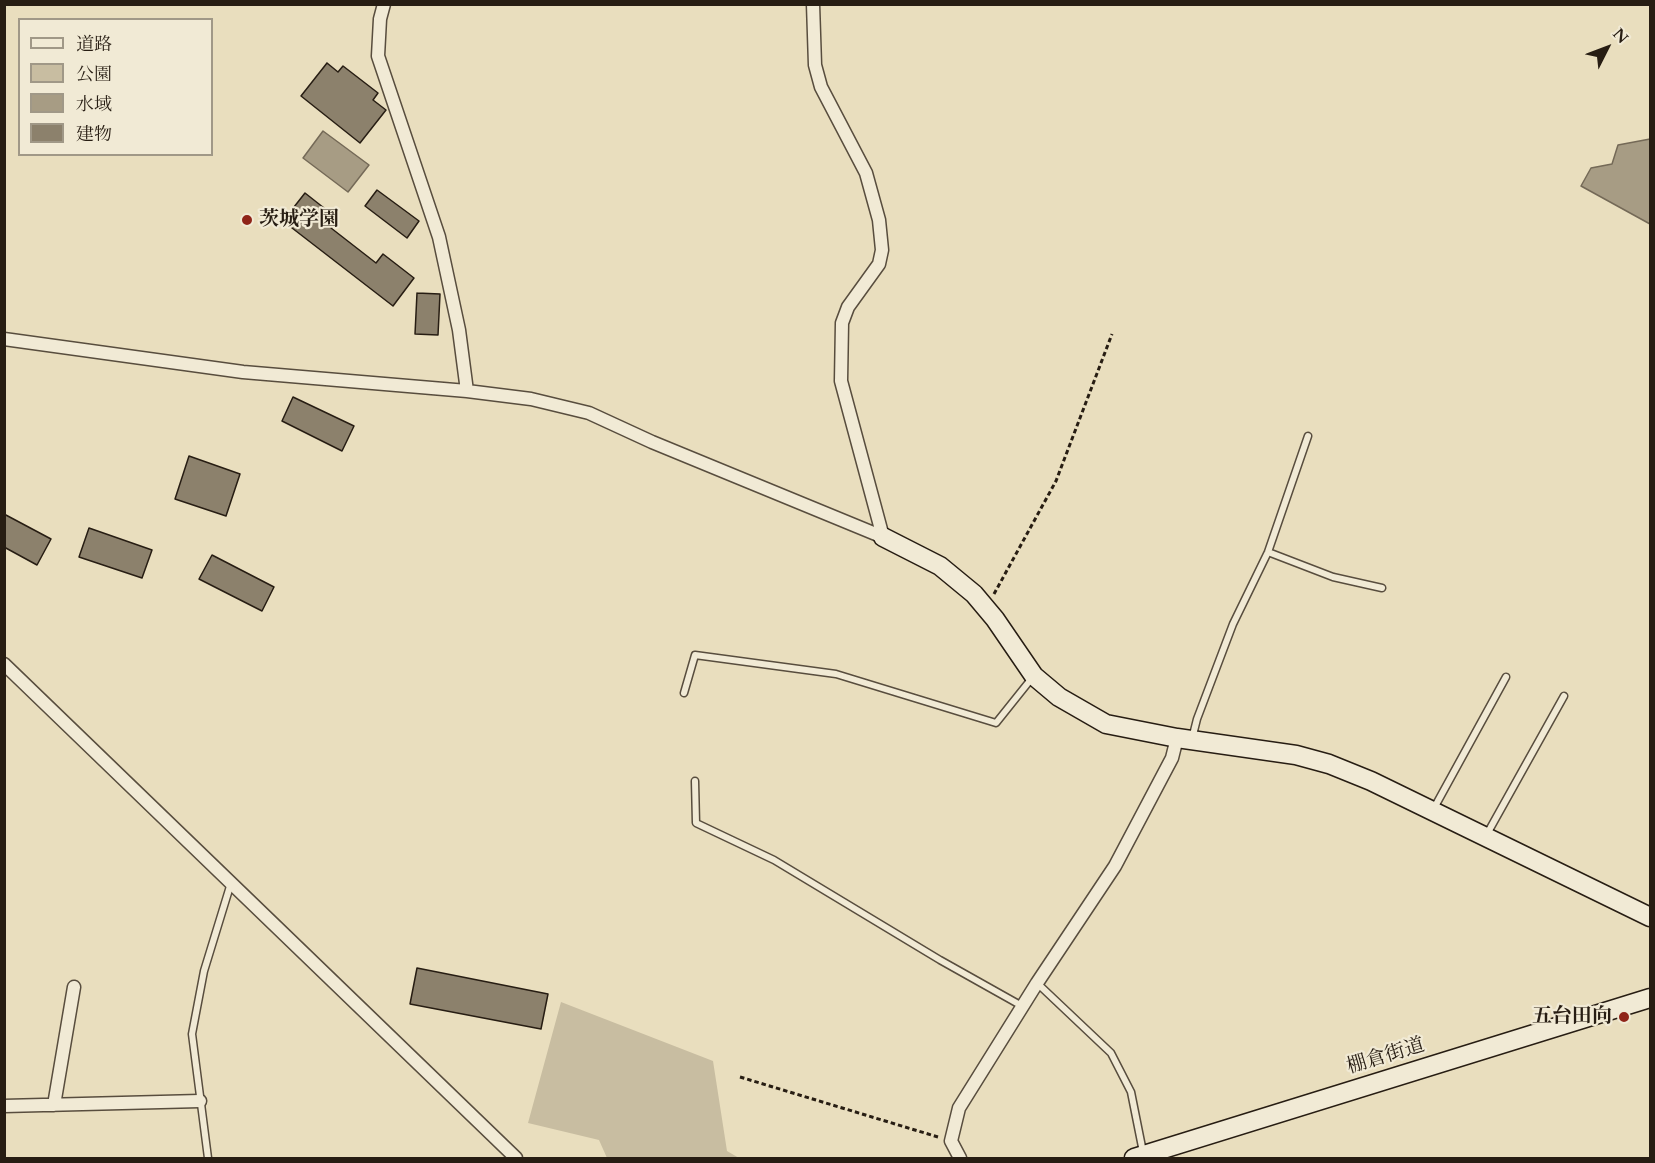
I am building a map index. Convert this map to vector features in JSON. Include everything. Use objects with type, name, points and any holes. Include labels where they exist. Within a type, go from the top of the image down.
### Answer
[{"type":"street","points":[[384,4],[380,19],[378,56],[439,237],[459,330],[467,390]]},
{"type":"street","points":[[813,4],[815,65],[821,87],[866,173],[879,220],[882,250],[879,264],[848,307],[842,323],[842,381],[883,537]]},
{"type":"street","points":[[4,339],[243,372],[467,390],[531,399],[590,413],[663,446],[883,537],[940,566],[974,594],[986,608],[1034,676],[1059,697],[1106,724],[1296,755],[1329,764],[1371,781],[1650,917]]},
{"type":"street","points":[[4,664],[516,1158]]},
{"type":"street","points":[[960,1158],[951,1142],[959,1108],[1022,1006],[1115,866],[1172,758],[1185,738]]},
{"type":"street","points":[[54,1105],[74,987]]},
{"type":"street","name":"棚倉街道","points":[[1139,1157],[1650,998]]},
{"type":"street","points":[[4,1106],[200,1101]]},
{"type":"lane","points":[[1185,738],[1197,719],[1233,624],[1268,552],[1308,436]]},
{"type":"lane","points":[[1268,552],[1333,578],[1382,588]]},
{"type":"lane","points":[[684,693],[695,655],[836,674],[996,723],[1034,676]]},
{"type":"lane","points":[[1433,811],[1506,677]]},
{"type":"lane","points":[[1485,837],[1564,696]]},
{"type":"lane","points":[[695,781],[696,823],[774,860],[940,960],[1022,1006]]},
{"type":"lane","points":[[208,1158],[192,1034],[204,971],[231,882]]},
{"type":"lane","points":[[1037,983],[1111,1053],[1131,1092],[1139,1157]]},
{"type":"path","points":[[986,608],[1056,481],[1112,334]]},
{"type":"path","points":[[740,1077],[951,1142]]},
{"type":"green space","points":[[561,1002],[713,1061],[727,1151],[739,1158],[607,1158],[599,1140],[528,1123]]},
{"type":"water","points":[[323,131],[369,165],[348,192],[303,158]]},
{"type":"water","points":[[1650,139],[1650,224],[1581,186],[1591,168],[1612,164],[1618,145]]},
{"type":"building","points":[[327,63],[338,72],[343,66],[378,93],[373,100],[386,110],[360,143],[301,96]]},
{"type":"building","points":[[377,190],[419,221],[407,238],[365,206]]},
{"type":"building","points":[[305,193],[338,219],[331,228],[376,263],[383,254],[414,278],[393,306],[283,221]]},
{"type":"building","points":[[417,293],[440,294],[438,335],[415,334]]},
{"type":"building","points":[[293,397],[354,426],[342,451],[282,421]]},
{"type":"building","points":[[189,456],[240,474],[226,516],[175,499]]},
{"type":"building","points":[[4,514],[51,539],[37,565],[4,547]]},
{"type":"building","points":[[89,528],[152,550],[142,578],[79,557]]},
{"type":"building","points":[[212,555],[274,587],[262,611],[199,579]]},
{"type":"building","points":[[417,968],[548,994],[541,1029],[410,1004]]},
{"type":"place","name":"茨城学園","points":[[247,220]]},
{"type":"place","name":"五台田向","points":[[1624,1017]]}]
